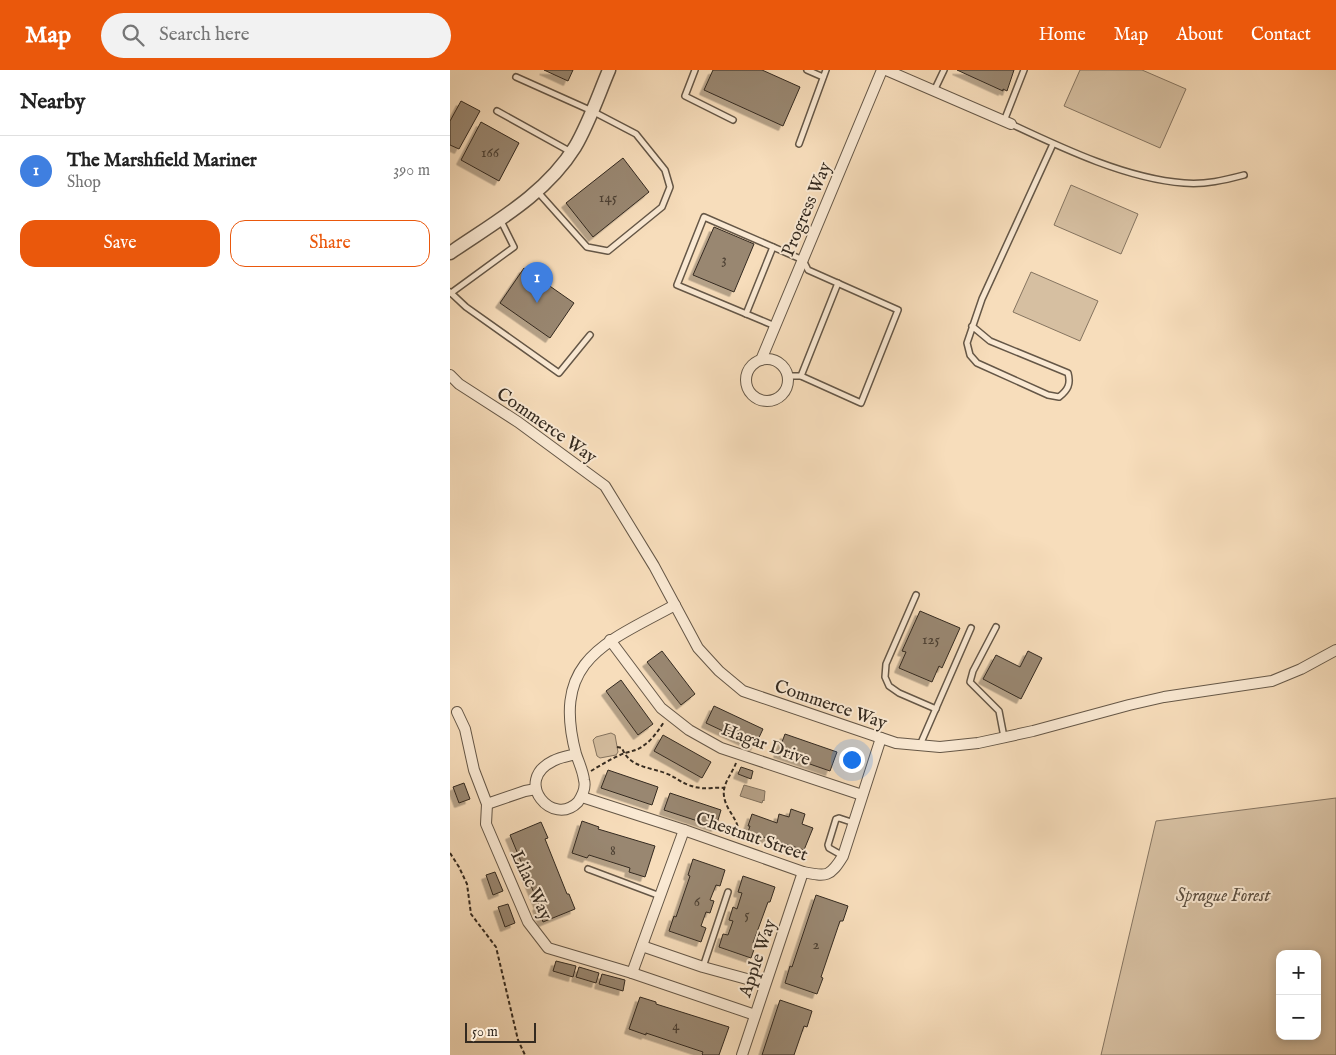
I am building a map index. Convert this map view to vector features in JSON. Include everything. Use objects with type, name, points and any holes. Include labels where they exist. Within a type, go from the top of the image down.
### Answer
[{"type":"street","points":[[450,253],[537,191],[560,168],[580,138],[609,70]]},
{"type":"street","name":"Progress Way","points":[[788,376],[788,387],[774,401],[766,402],[759,400],[748,390],[746,383],[749,369],[761,360],[882,70]]},
{"type":"street","points":[[886,70],[899,72],[934,91],[1008,122]]},
{"type":"street","points":[[761,360],[774,360],[780,363],[788,376]]},
{"type":"street","name":"Commerce Way","points":[[450,375],[459,384],[518,422],[605,486],[654,566],[698,648],[719,671],[742,691],[896,743],[940,747],[978,743],[1164,697],[1272,681],[1301,669],[1336,650]]},
{"type":"street","points":[[576,754],[553,760],[540,770],[536,779],[536,789],[540,799],[548,806],[562,809],[575,804],[582,797],[585,782],[571,736],[569,718],[570,699],[575,682],[583,666],[596,651],[610,640],[675,606]]},
{"type":"street","name":"Hagar Drive","points":[[610,640],[661,708],[689,730],[721,748],[862,795]]},
{"type":"street","name":"Lilac Way","points":[[457,712],[465,729],[474,770],[487,804],[486,824],[528,922],[548,948],[632,973],[755,1015]]},
{"type":"street","name":"Chestnut Street","points":[[582,797],[684,830],[803,872],[821,875],[833,871],[843,856],[880,738]]},
{"type":"street","points":[[487,804],[524,790],[536,789]]},
{"type":"street","points":[[632,973],[684,830]]},
{"type":"street","name":"Apple Way","points":[[742,1055],[803,872]]},
{"type":"street","points":[[642,946],[703,967],[765,984]]},
{"type":"lane","points":[[695,70],[685,96],[733,120]]},
{"type":"lane","points":[[807,70],[823,77]]},
{"type":"lane","points":[[800,144],[826,70]]},
{"type":"lane","points":[[934,91],[944,70]]},
{"type":"lane","points":[[1024,70],[1008,122],[1053,144],[1147,178],[1185,184],[1217,182],[1244,175]]},
{"type":"lane","points":[[516,77],[592,111],[636,134],[665,170],[670,187],[662,207],[608,251],[587,246],[537,191]]},
{"type":"lane","points":[[497,110],[571,152]]},
{"type":"lane","points":[[972,326],[990,341],[1068,373],[1070,382],[1066,392],[1059,397],[1048,395],[977,363],[970,356],[967,343],[972,326],[982,299],[1053,144]]},
{"type":"lane","points":[[775,326],[678,285],[704,217],[803,260],[808,270],[898,310],[861,403],[801,376],[788,376]]},
{"type":"lane","points":[[500,219],[514,248],[450,292],[466,307],[559,373],[590,335]]},
{"type":"lane","points":[[746,314],[773,247]]},
{"type":"lane","points":[[801,376],[838,283]]},
{"type":"lane","points":[[916,595],[886,664],[885,677],[889,686],[899,693],[936,709]]},
{"type":"lane","points":[[996,627],[973,671],[970,682],[999,711],[1004,737]]},
{"type":"lane","points":[[920,745],[971,628]]},
{"type":"lane","points":[[843,856],[829,848],[828,845],[836,819],[854,822]]},
{"type":"lane","points":[[588,869],[660,896]]},
{"type":"lane","points":[[703,967],[728,892]]},
{"type":"path","points":[[592,777],[591,770],[634,751],[652,739],[670,714]]},
{"type":"path","points":[[617,746],[622,748],[624,754],[638,765],[665,773],[685,785],[703,789],[724,788]]},
{"type":"path","points":[[734,848],[740,830],[727,808],[724,788],[740,754]]},
{"type":"path","points":[[450,853],[467,884],[471,914],[496,947],[518,1040],[525,1055]]},
{"type":"green space","points":[[1080,70],[1142,70],[1186,89],[1160,148],[1064,106]]},
{"type":"green space","points":[[1071,185],[1138,214],[1121,254],[1054,225]]},
{"type":"green space","points":[[1031,272],[1098,301],[1080,341],[1013,312]]},
{"type":"green space","points":[[611,733],[615,735],[618,752],[616,755],[600,758],[597,756],[593,740],[596,737]]},
{"type":"green space","name":"Sprague Forest","points":[[1336,798],[1336,1055],[1101,1055],[1156,821]]},
{"type":"shaded area","points":[[744,785],[765,791],[764,801],[762,803],[740,796]]},
{"type":"building","points":[[544,70],[573,70],[568,81]]},
{"type":"building","points":[[713,70],[762,70],[800,87],[783,126],[704,90]]},
{"type":"building","points":[[957,70],[1014,70],[1007,91],[1003,89],[1003,91]]},
{"type":"building","points":[[461,101],[480,111],[459,149],[450,145],[450,121]]},
{"type":"building","points":[[481,122],[519,143],[499,181],[461,160]]},
{"type":"building","points":[[623,158],[649,192],[593,237],[566,203]]},
{"type":"building","points":[[714,227],[754,244],[734,292],[693,275]]},
{"type":"building","points":[[524,268],[574,303],[550,338],[500,303]]},
{"type":"building","points":[[920,611],[960,628],[942,668],[939,666],[932,682],[899,668],[906,652],[902,651]]},
{"type":"building","points":[[662,651],[695,694],[681,705],[647,662]]},
{"type":"building","points":[[1028,651],[1042,658],[1021,699],[983,679],[996,655],[1020,667]]},
{"type":"building","points":[[621,680],[653,724],[638,735],[606,691]]},
{"type":"building","points":[[714,706],[763,729],[755,746],[706,723]]},
{"type":"building","points":[[785,734],[837,752],[830,771],[778,753]]},
{"type":"building","points":[[663,735],[711,762],[702,778],[654,751]]},
{"type":"building","points":[[741,767],[753,771],[751,779],[738,774]]},
{"type":"building","points":[[608,770],[658,787],[652,805],[601,788]]},
{"type":"building","points":[[464,783],[470,799],[459,803],[453,787]]},
{"type":"building","points":[[670,793],[721,810],[716,827],[664,810]]},
{"type":"building","points":[[791,809],[805,814],[802,824],[813,828],[804,850],[748,832],[752,814],[777,823],[779,814],[789,817]]},
{"type":"building","points":[[582,821],[599,827],[598,829],[655,846],[645,877],[629,872],[630,868],[589,855],[587,858],[572,853]]},
{"type":"building","points":[[541,822],[548,838],[545,839],[575,909],[543,922],[537,906],[539,905],[510,835]]},
{"type":"building","points":[[693,859],[725,870],[720,886],[716,885],[710,900],[714,901],[710,913],[706,912],[701,926],[706,928],[701,942],[669,931],[674,916],[676,917],[690,876],[688,875]]},
{"type":"building","points":[[495,872],[503,891],[493,895],[486,875]]},
{"type":"building","points":[[743,876],[775,887],[753,943],[756,944],[751,958],[719,947],[723,934],[728,935],[733,921],[729,920],[733,907],[737,909],[742,893],[738,892]]},
{"type":"building","points":[[816,895],[848,906],[843,921],[840,921],[817,994],[785,983]]},
{"type":"building","points":[[508,904],[515,923],[505,927],[498,907]]},
{"type":"building","points":[[556,961],[576,966],[573,977],[553,971]]},
{"type":"building","points":[[579,967],[599,973],[596,983],[576,977]]},
{"type":"building","points":[[602,974],[625,980],[623,991],[599,984]]},
{"type":"building","points":[[640,997],[656,1002],[656,1004],[729,1027],[719,1055],[703,1055],[703,1052],[629,1029]]},
{"type":"building","points":[[780,1000],[812,1011],[807,1027],[804,1026],[794,1055],[762,1055]]},
{"type":"place","name":"The Marshfield Mariner","points":[[537,303]]}]
